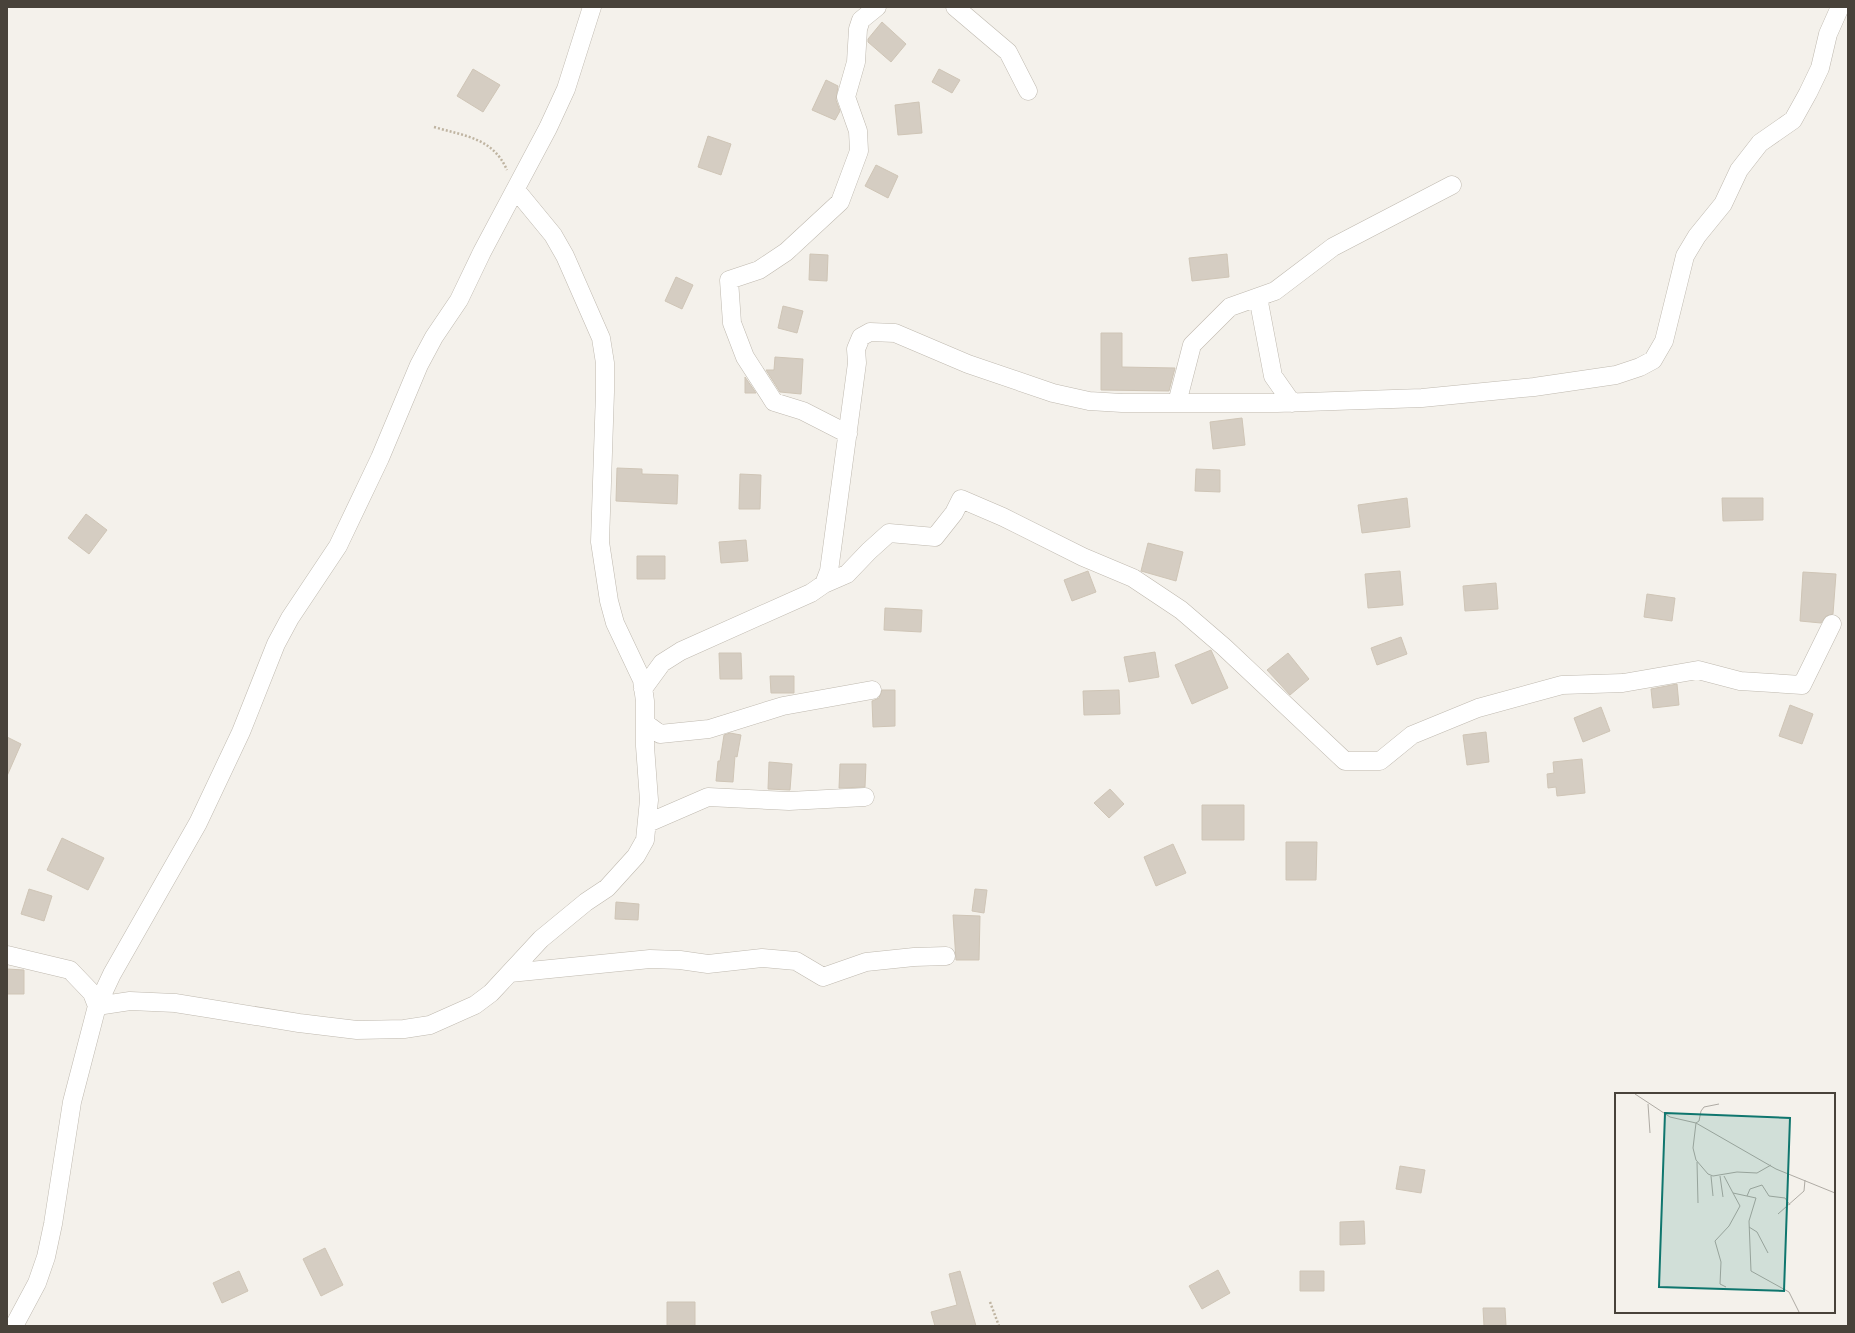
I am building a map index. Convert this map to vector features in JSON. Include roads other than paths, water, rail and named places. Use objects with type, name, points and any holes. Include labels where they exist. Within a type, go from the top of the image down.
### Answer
[{"type":"street","points":[[14,1326],[37,1283],[46,1257],[53,1224],[72,1102],[97,1006],[112,974],[198,823],[241,732],[276,644],[290,618],[338,546],[380,458],[420,365],[434,337],[458,300],[548,128],[566,89],[592,7]]},
{"type":"street","points":[[848,434],[803,411],[774,402],[745,357],[732,323],[728,280],[759,270],[786,252],[840,202],[859,151],[858,131],[846,97],[856,62],[858,29],[861,20],[877,7]]},
{"type":"street","points":[[955,7],[1008,52],[1028,91]]},
{"type":"street","points":[[824,584],[829,571],[848,434],[857,363],[856,349],[862,337],[870,332],[895,332],[968,364],[1053,393],[1089,401],[1292,403],[1422,398],[1534,387],[1616,375],[1640,367],[1653,360],[1664,341],[1685,256],[1697,236],[1723,204],[1739,170],[1760,143],[1793,120],[1820,68],[1828,34],[1840,7]]},
{"type":"street","points":[[1177,403],[1192,346],[1230,307],[1275,291],[1333,247],[1452,185]]},
{"type":"street","points":[[97,1006],[130,1001],[154,1001],[357,1030],[404,1029],[430,1025],[475,1005],[491,993],[541,939],[586,902],[607,888],[636,856],[645,840],[648,823],[649,800],[644,746],[645,723],[642,680],[614,623],[600,542],[605,392],[605,363],[601,338],[565,256],[553,235],[516,190]]},
{"type":"street","points":[[1258,297],[1273,376],[1292,403]]},
{"type":"street","points":[[643,689],[662,663],[681,652],[812,593],[824,584],[847,574],[889,533],[935,537],[954,513],[961,499],[1003,517],[1083,557],[1133,578],[1181,610],[1224,647],[1345,762],[1380,761],[1412,734],[1478,708],[1562,686],[1623,683],[1698,670],[1740,681],[1802,685],[1832,624]]},
{"type":"street","points":[[645,723],[660,734],[709,728],[783,706],[872,690]]},
{"type":"street","points":[[648,823],[708,798],[789,801],[865,797]]},
{"type":"street","points":[[7,955],[70,970],[92,993],[97,1006]]},
{"type":"street","points":[[510,973],[650,959],[680,960],[708,964],[762,958],[796,961],[823,977],[866,962],[914,957],[946,956]]}]
